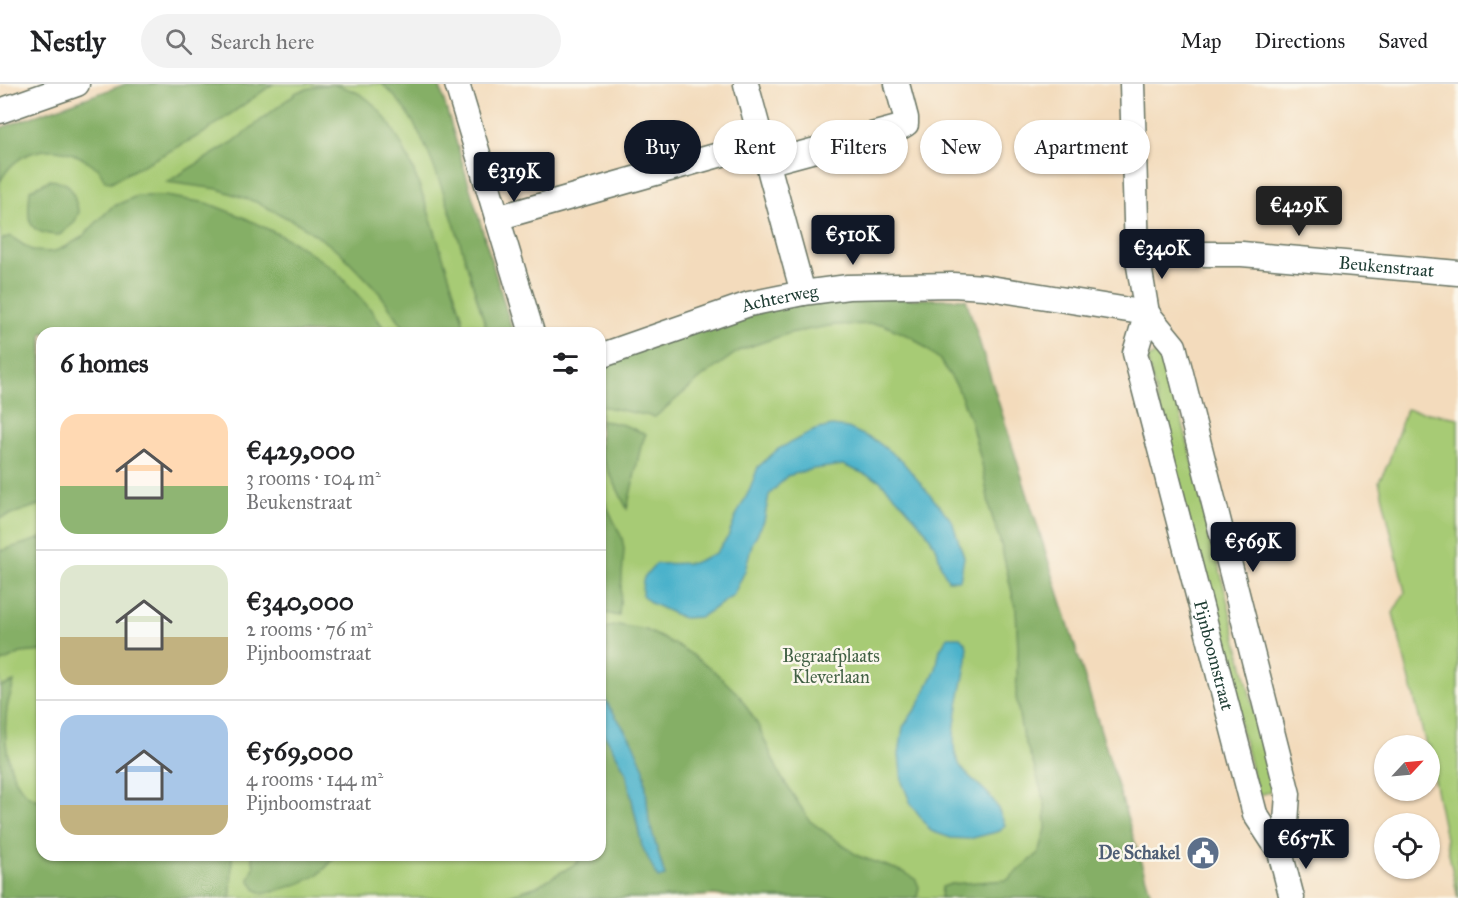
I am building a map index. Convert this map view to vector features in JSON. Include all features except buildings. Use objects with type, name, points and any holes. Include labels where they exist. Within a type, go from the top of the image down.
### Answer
[{"type":"street","points":[[0,111],[77,84]]},
{"type":"street","points":[[457,84],[530,327]]},
{"type":"street","points":[[746,84],[755,120]]},
{"type":"street","points":[[797,147],[901,127],[906,124],[897,84]]},
{"type":"street","name":"Pijnboomstraat","points":[[1132,84],[1137,254],[1147,314],[1136,353],[1255,814],[1280,852],[1292,898]]},
{"type":"street","points":[[497,218],[713,165]]},
{"type":"street","points":[[770,174],[803,293]]},
{"type":"street","name":"Beukenstraat","points":[[1137,254],[1242,254],[1458,273]]},
{"type":"street","name":"Achterweg","points":[[606,354],[749,304],[848,287],[953,285],[984,287],[1147,314]]},
{"type":"street","name":"Pijnboomstraat","points":[[1147,314],[1174,346],[1288,794],[1286,823],[1280,852]]},
{"type":"green space","points":[[126,84],[273,84],[202,134],[111,182],[105,181],[98,168],[81,157],[66,152],[44,150],[33,152],[14,163],[0,182],[0,128]]},
{"type":"green space","name":"Begraafplaats Kleverlaan","points":[[199,84],[437,84],[511,327],[36,327],[36,861],[606,861],[606,371],[824,312],[957,314],[1150,898],[747,898],[714,895],[672,898],[0,898],[0,161]]},
{"type":"green space","points":[[332,84],[359,93],[379,110],[391,126],[411,164],[426,204],[464,327],[404,327],[378,291],[339,251],[299,224],[256,202],[218,189],[167,182],[233,142],[297,92]]},
{"type":"green space","points":[[382,84],[439,84],[511,327],[486,327],[447,201],[430,156],[410,116]]},
{"type":"green space","points":[[50,180],[68,185],[79,212],[74,223],[59,235],[48,234],[34,228],[29,216],[30,190]]},
{"type":"green space","points":[[137,196],[165,196],[207,203],[245,218],[294,242],[335,270],[372,311],[383,327],[36,327],[36,506],[0,518],[0,240],[10,236],[33,251],[53,252],[82,237],[112,207]]},
{"type":"green space","points":[[832,298],[966,299],[1152,898],[941,898],[942,887],[951,884],[1007,880],[1039,853],[1046,829],[1045,804],[1022,733],[1016,697],[1018,649],[1016,610],[1000,541],[990,510],[982,464],[970,419],[957,386],[939,359],[913,338],[882,324],[834,325],[790,333],[740,350],[701,378],[655,417],[606,407],[606,362],[752,310]]},
{"type":"green space","points":[[1154,354],[1165,355],[1272,786],[1270,792],[1258,795],[1147,359]]},
{"type":"green space","points":[[1406,409],[1458,418],[1458,898],[1438,801],[1440,735],[1424,735],[1393,613],[1405,592],[1379,481],[1388,464]]},
{"type":"green space","points":[[606,421],[624,425],[646,434],[641,446],[627,509],[606,465]]},
{"type":"green space","points":[[606,505],[622,538],[624,549],[619,616],[606,613]]},
{"type":"green space","points":[[36,540],[36,652],[21,653],[0,663],[0,551]]},
{"type":"green space","points":[[618,625],[646,630],[682,648],[713,670],[739,695],[758,725],[780,775],[810,821],[858,856],[904,872],[916,880],[919,887],[917,898],[744,898],[714,895],[652,898],[502,898],[537,886],[578,861],[606,861],[606,737],[626,772],[642,846],[665,876],[649,822],[644,769],[606,702],[606,628]]},
{"type":"green space","points":[[14,682],[8,702],[6,743],[15,778],[29,796],[36,799],[36,861],[232,861],[230,898],[0,898],[0,687]]},
{"type":"green space","points":[[253,861],[332,861],[323,871],[312,878],[263,894],[255,889],[249,879],[254,867]]},
{"type":"water","points":[[832,426],[848,428],[876,441],[902,461],[952,521],[964,557],[960,580],[948,580],[941,566],[937,549],[925,530],[879,480],[843,465],[813,469],[787,476],[769,495],[764,521],[752,544],[745,571],[733,596],[701,617],[683,618],[651,603],[642,595],[644,578],[656,564],[693,563],[716,553],[728,537],[758,467],[778,449],[815,430]]},
{"type":"water","points":[[948,637],[960,637],[967,651],[955,724],[954,740],[957,759],[965,772],[992,799],[1005,825],[1000,831],[969,839],[951,838],[931,831],[911,804],[902,782],[899,755],[903,727],[919,704],[936,669],[940,649]]},
{"type":"water","points":[[606,701],[632,741],[644,769],[649,822],[665,876],[658,878],[642,846],[626,772],[606,737]]},
{"type":"place","name":"De Schakel","points":[[1203,853]]}]
